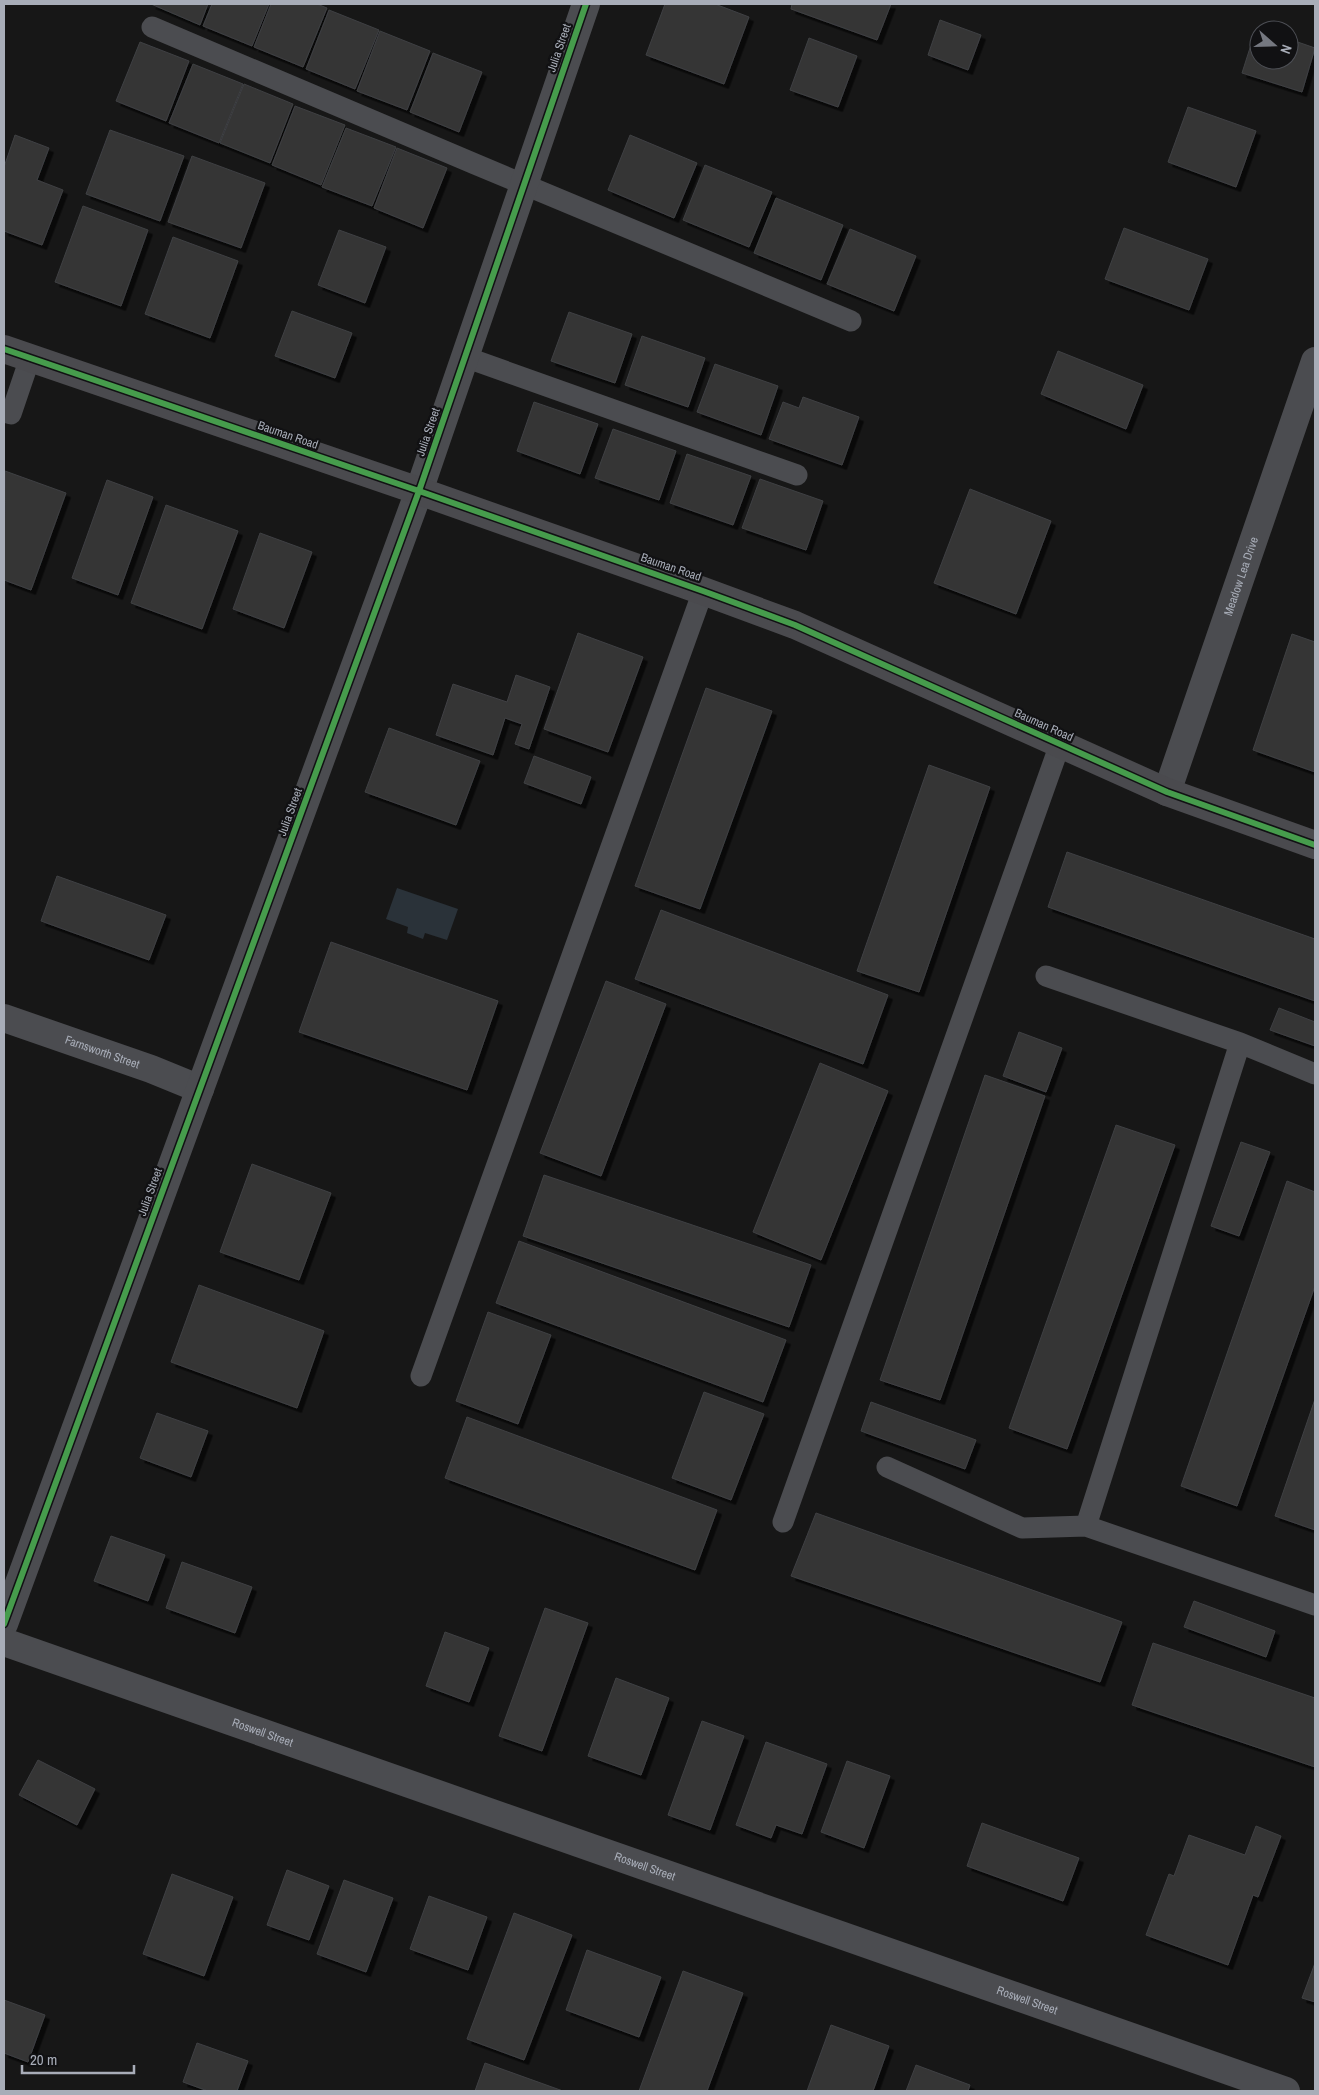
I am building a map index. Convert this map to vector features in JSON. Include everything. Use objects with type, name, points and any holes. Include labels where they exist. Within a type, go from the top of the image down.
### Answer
[{"type":"street","name":"Julia Street","points":[[4,1624],[420,492],[586,4]]},
{"type":"street","name":"Bauman Road","points":[[4,349],[420,492],[703,591],[794,625],[1167,792],[1315,845]]},
{"type":"street","name":"Meadow Lea Drive","points":[[1167,792],[1315,361]]},
{"type":"street","name":"Farnsworth Street","points":[[4,1018],[151,1069],[200,1089]]},
{"type":"street","name":"Roswell Street","points":[[4,1642],[1286,2091]]},
{"type":"lane","points":[[152,26],[851,321]]},
{"type":"lane","points":[[465,357],[797,474]]},
{"type":"lane","points":[[4,412],[11,414],[30,358]]},
{"type":"lane","points":[[421,1376],[703,591]]},
{"type":"lane","points":[[783,1522],[1060,744]]},
{"type":"lane","points":[[1046,976],[1240,1043],[1315,1074]]},
{"type":"lane","points":[[1086,1526],[1240,1043]]},
{"type":"lane","points":[[887,1467],[1022,1528],[1086,1526],[1315,1605]]},
{"type":"shaded area","points":[[397,888],[458,909],[447,940],[425,933],[423,939],[407,933],[408,927],[386,919]]},
{"type":"building","points":[[151,4],[208,4],[200,25]]},
{"type":"building","points":[[212,4],[269,4],[252,46],[203,26]]},
{"type":"building","points":[[271,4],[317,4],[327,8],[303,67],[254,47]]},
{"type":"building","points":[[665,4],[715,4],[749,17],[724,84],[646,55]]},
{"type":"building","points":[[792,4],[891,4],[877,40],[791,9]]},
{"type":"building","points":[[329,10],[379,30],[355,89],[306,69]]},
{"type":"building","points":[[940,20],[981,35],[968,70],[928,55]]},
{"type":"building","points":[[380,31],[430,51],[407,110],[357,91]]},
{"type":"building","points":[[809,38],[857,56],[838,107],[790,90]]},
{"type":"building","points":[[140,42],[189,61],[166,121],[116,101]]},
{"type":"building","points":[[1299,42],[1315,48],[1302,92],[1242,73],[1249,51],[1249,70],[1299,70]]},
{"type":"building","points":[[433,53],[482,72],[459,132],[410,112]]},
{"type":"building","points":[[193,64],[243,84],[219,143],[169,123]]},
{"type":"building","points":[[244,84],[293,104],[270,163],[220,143]]},
{"type":"building","points":[[295,106],[345,125],[321,185],[272,165]]},
{"type":"building","points":[[1188,107],[1256,131],[1236,187],[1168,162]]},
{"type":"building","points":[[346,128],[396,147],[372,206],[322,187]]},
{"type":"building","points":[[110,130],[184,156],[160,221],[86,194]]},
{"type":"building","points":[[15,135],[49,148],[37,180],[63,190],[42,245],[4,231],[4,167]]},
{"type":"building","points":[[630,135],[697,163],[674,218],[608,190]]},
{"type":"building","points":[[397,148],[447,168],[423,228],[374,208]]},
{"type":"building","points":[[192,156],[265,183],[241,248],[168,222]]},
{"type":"building","points":[[705,165],[772,192],[749,247],[683,220]]},
{"type":"building","points":[[776,198],[843,225],[821,280],[754,253]]},
{"type":"building","points":[[83,206],[148,230],[121,306],[55,282]]},
{"type":"building","points":[[1124,228],[1208,259],[1189,310],[1105,279]]},
{"type":"building","points":[[850,229],[916,256],[894,311],[827,284]]},
{"type":"building","points":[[339,230],[386,247],[365,303],[318,285]]},
{"type":"building","points":[[173,237],[238,261],[210,338],[145,314]]},
{"type":"building","points":[[292,311],[352,333],[335,378],[275,356]]},
{"type":"building","points":[[569,312],[632,334],[615,383],[551,361]]},
{"type":"building","points":[[642,336],[705,358],[688,407],[625,385]]},
{"type":"building","points":[[1058,351],[1143,385],[1126,429],[1041,394]]},
{"type":"building","points":[[715,364],[778,386],[761,435],[697,412]]},
{"type":"building","points":[[803,397],[859,417],[842,465],[769,439],[783,402],[799,408]]},
{"type":"building","points":[[534,402],[598,424],[580,474],[517,451]]},
{"type":"building","points":[[613,429],[676,451],[659,500],[595,478]]},
{"type":"building","points":[[687,454],[751,476],[733,525],[670,503]]},
{"type":"building","points":[[5,471],[66,493],[31,590],[4,580]]},
{"type":"building","points":[[760,479],[823,501],[806,550],[742,528]]},
{"type":"building","points":[[107,480],[153,497],[118,595],[72,578]]},
{"type":"building","points":[[970,489],[1051,521],[1016,614],[934,583]]},
{"type":"building","points":[[166,505],[238,531],[202,629],[131,603]]},
{"type":"building","points":[[260,533],[312,552],[284,628],[233,609]]},
{"type":"building","points":[[578,633],[643,657],[608,752],[544,729]]},
{"type":"building","points":[[1292,634],[1315,642],[1315,772],[1253,750]]},
{"type":"building","points":[[516,675],[550,687],[529,749],[515,744],[522,724],[505,718],[493,755],[436,735],[453,684],[507,702]]},
{"type":"building","points":[[706,688],[772,711],[700,909],[635,886]]},
{"type":"building","points":[[389,728],[480,761],[456,825],[365,792]]},
{"type":"building","points":[[534,756],[591,777],[581,804],[524,783]]},
{"type":"building","points":[[929,765],[990,787],[919,992],[857,971]]},
{"type":"building","points":[[1067,852],[1315,939],[1315,1001],[1048,907]]},
{"type":"building","points":[[57,876],[166,915],[149,960],[41,921]]},
{"type":"building","points":[[661,910],[888,995],[863,1064],[635,979]]},
{"type":"building","points":[[331,942],[498,1001],[467,1090],[299,1032]]},
{"type":"building","points":[[606,981],[666,1004],[601,1176],[540,1153]]},
{"type":"building","points":[[1279,1008],[1315,1022],[1315,1046],[1270,1030]]},
{"type":"building","points":[[1019,1032],[1062,1048],[1046,1092],[1003,1076]]},
{"type":"building","points":[[820,1063],[888,1091],[821,1260],[753,1232]]},
{"type":"building","points":[[985,1075],[1045,1096],[940,1400],[880,1380]]},
{"type":"building","points":[[1116,1125],[1175,1145],[1067,1449],[1009,1428]]},
{"type":"building","points":[[1241,1142],[1270,1152],[1239,1236],[1211,1226]]},
{"type":"building","points":[[252,1164],[331,1193],[299,1280],[220,1252]]},
{"type":"building","points":[[544,1175],[811,1265],[789,1327],[523,1236]]},
{"type":"building","points":[[1287,1181],[1315,1192],[1315,1286],[1237,1506],[1181,1486]]},
{"type":"building","points":[[519,1241],[786,1340],[763,1402],[496,1303]]},
{"type":"building","points":[[199,1285],[324,1331],[297,1408],[171,1362]]},
{"type":"building","points":[[488,1312],[551,1335],[518,1424],[456,1401]]},
{"type":"building","points":[[704,1392],[764,1414],[731,1500],[672,1478]]},
{"type":"building","points":[[1315,1399],[1315,1530],[1275,1516]]},
{"type":"building","points":[[871,1402],[976,1440],[965,1469],[861,1431]]},
{"type":"building","points":[[157,1413],[208,1431],[191,1477],[140,1458]]},
{"type":"building","points":[[467,1417],[717,1510],[695,1570],[445,1478]]},
{"type":"building","points":[[816,1513],[1122,1622],[1100,1682],[791,1576]]},
{"type":"building","points":[[111,1536],[165,1555],[148,1601],[94,1581]]},
{"type":"building","points":[[182,1562],[252,1587],[235,1633],[166,1608]]},
{"type":"building","points":[[1194,1601],[1275,1631],[1266,1657],[1184,1627]]},
{"type":"building","points":[[545,1608],[588,1623],[542,1751],[499,1736]]},
{"type":"building","points":[[445,1632],[489,1648],[469,1702],[426,1686]]},
{"type":"building","points":[[1153,1643],[1315,1698],[1315,1767],[1132,1705]]},
{"type":"building","points":[[616,1678],[669,1698],[641,1775],[588,1756]]},
{"type":"building","points":[[702,1721],[744,1736],[710,1830],[668,1815]]},
{"type":"building","points":[[766,1742],[827,1764],[802,1834],[776,1825],[771,1838],[736,1825]]},
{"type":"building","points":[[38,1760],[95,1789],[77,1825],[19,1795]]},
{"type":"building","points":[[847,1761],[890,1776],[864,1848],[821,1832]]},
{"type":"building","points":[[982,1823],[1079,1858],[1063,1901],[967,1866]]},
{"type":"building","points":[[1256,1826],[1281,1836],[1258,1897],[1253,1895],[1228,1965],[1146,1935],[1169,1874],[1174,1876],[1189,1835],[1245,1855]]},
{"type":"building","points":[[287,1870],[329,1886],[309,1940],[267,1925]]},
{"type":"building","points":[[172,1874],[233,1897],[204,1976],[143,1954]]},
{"type":"building","points":[[344,1880],[393,1898],[366,1972],[317,1954]]},
{"type":"building","points":[[429,1896],[487,1917],[468,1970],[410,1949]]},
{"type":"building","points":[[514,1913],[572,1935],[524,2060],[467,2039]]},
{"type":"building","points":[[587,1950],[661,1977],[639,2037],[566,2010]]},
{"type":"building","points":[[1315,1963],[1315,2002],[1302,1998]]},
{"type":"building","points":[[683,1971],[743,1993],[707,2091],[639,2091]]},
{"type":"building","points":[[4,2000],[45,2015],[28,2062],[4,2053]]},
{"type":"building","points":[[831,2025],[889,2046],[873,2091],[807,2091]]},
{"type":"building","points":[[197,2043],[248,2061],[237,2091],[208,2091],[183,2082]]},
{"type":"building","points":[[485,2063],[563,2091],[475,2091]]},
{"type":"building","points":[[916,2065],[970,2085],[968,2091],[906,2091]]},
{"type":"cycle path","points":[[4,1624],[419,491],[586,4]]},
{"type":"cycle path","points":[[4,349],[419,491],[795,625],[1167,792],[1315,845]]}]
